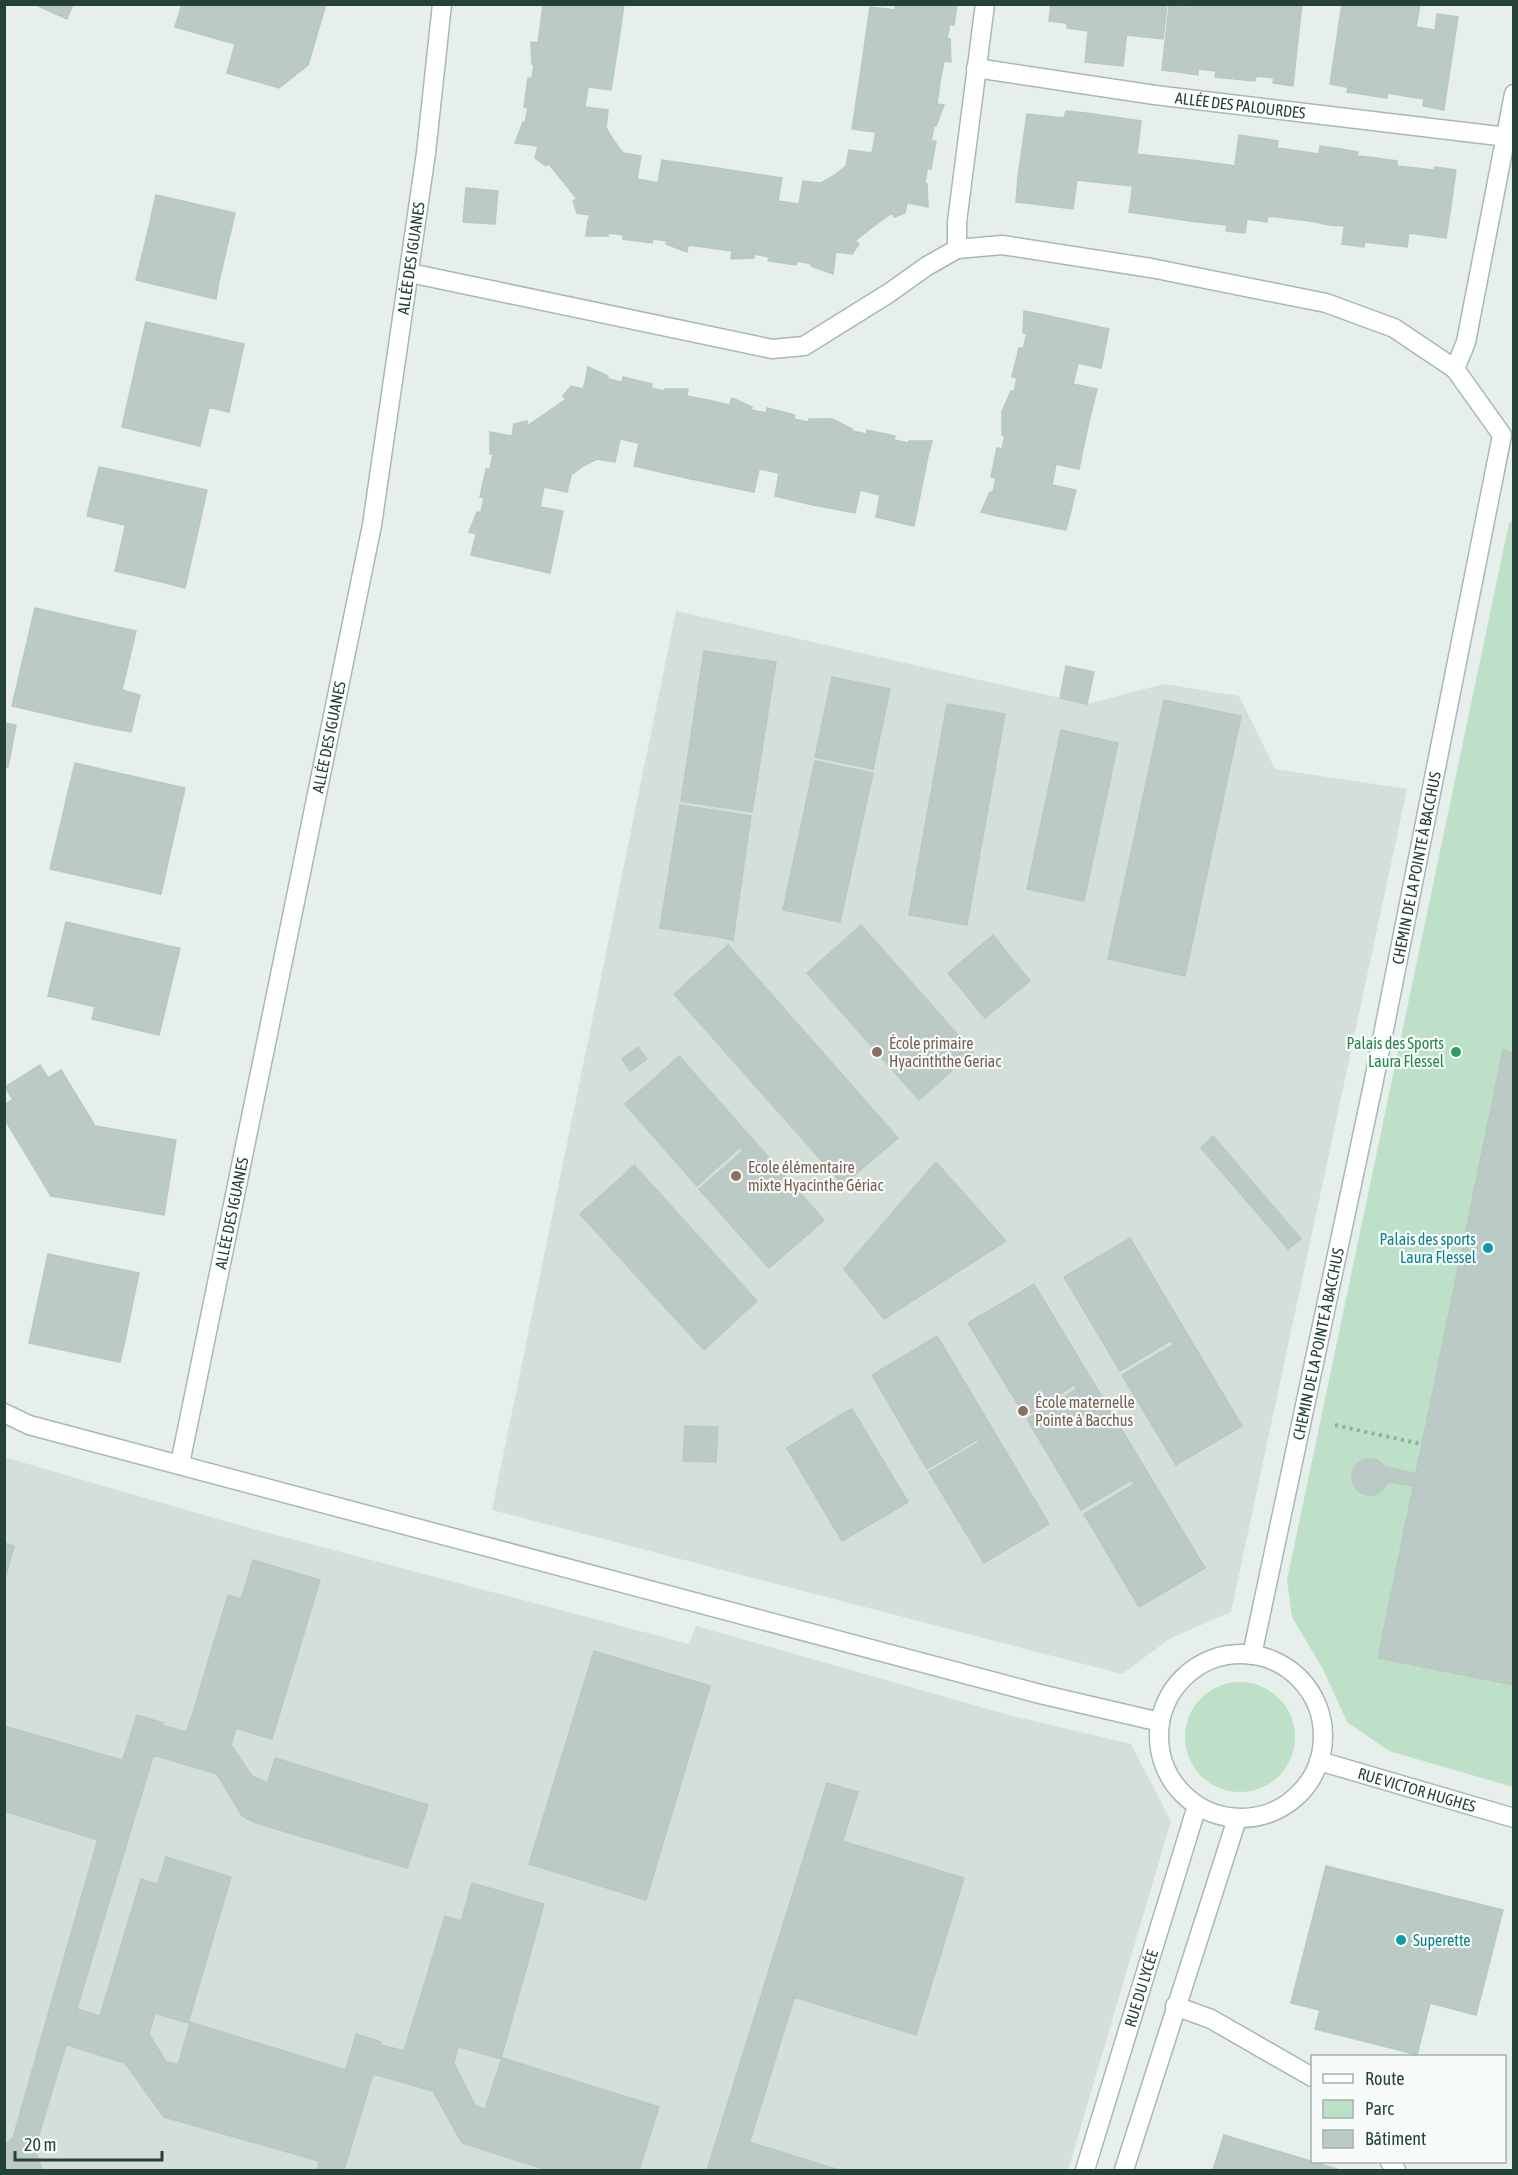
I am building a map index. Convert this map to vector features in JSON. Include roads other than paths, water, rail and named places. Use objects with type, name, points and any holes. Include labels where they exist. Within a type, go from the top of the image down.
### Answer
[{"type":"street","name":"ALLÉE DES IGUANES","points":[[180,1464],[372,525],[410,273],[442,4]]},
{"type":"street","points":[[957,249],[957,222],[985,4]]},
{"type":"street","name":"ALLÉE DES PALOURDES","points":[[976,68],[1155,95],[1507,137]]},
{"type":"street","points":[[410,273],[772,349],[804,346],[957,249],[1002,245],[1151,268],[1326,303],[1394,328],[1455,369],[1466,342],[1514,94]]},
{"type":"street","name":"CHEMIN DE LA POINTE À BACCHUS","points":[[1252,1655],[1508,437],[1455,369]]},
{"type":"street","points":[[4,1413],[29,1425],[1040,1694],[1160,1722]]},
{"type":"street","points":[[1232,1654],[1252,1655],[1279,1664],[1301,1681],[1316,1705],[1323,1732],[1319,1761],[1310,1780],[1297,1797],[1279,1810],[1258,1817],[1237,1819],[1216,1815],[1197,1806],[1173,1783],[1160,1754],[1160,1722],[1167,1702],[1178,1684],[1192,1670],[1211,1660],[1232,1654]]},
{"type":"street","name":"RUE VICTOR HUGHES","points":[[1319,1761],[1514,1818]]},
{"type":"street","name":"RUE DU LYCÉE","points":[[1085,2170],[1197,1806]]},
{"type":"street","points":[[1125,2170],[1175,2006],[1237,1819]]},
{"type":"street","points":[[1175,2006],[1211,2019],[1311,2076]]},
{"type":"place","name":"École primaire Hyacinththe Geriac","points":[[877,1052]]},
{"type":"place","name":"Palais des Sports Laura Flessel","points":[[1456,1052]]},
{"type":"place","name":"Ecole élémentaire mixte Hyacinthe Gériac","points":[[736,1176]]},
{"type":"place","name":"Palais des sports Laura Flessel","points":[[1488,1248]]},
{"type":"place","name":"École maternelle Pointe à Bacchus","points":[[1023,1411]]},
{"type":"place","name":"Superette","points":[[1401,1940]]}]
